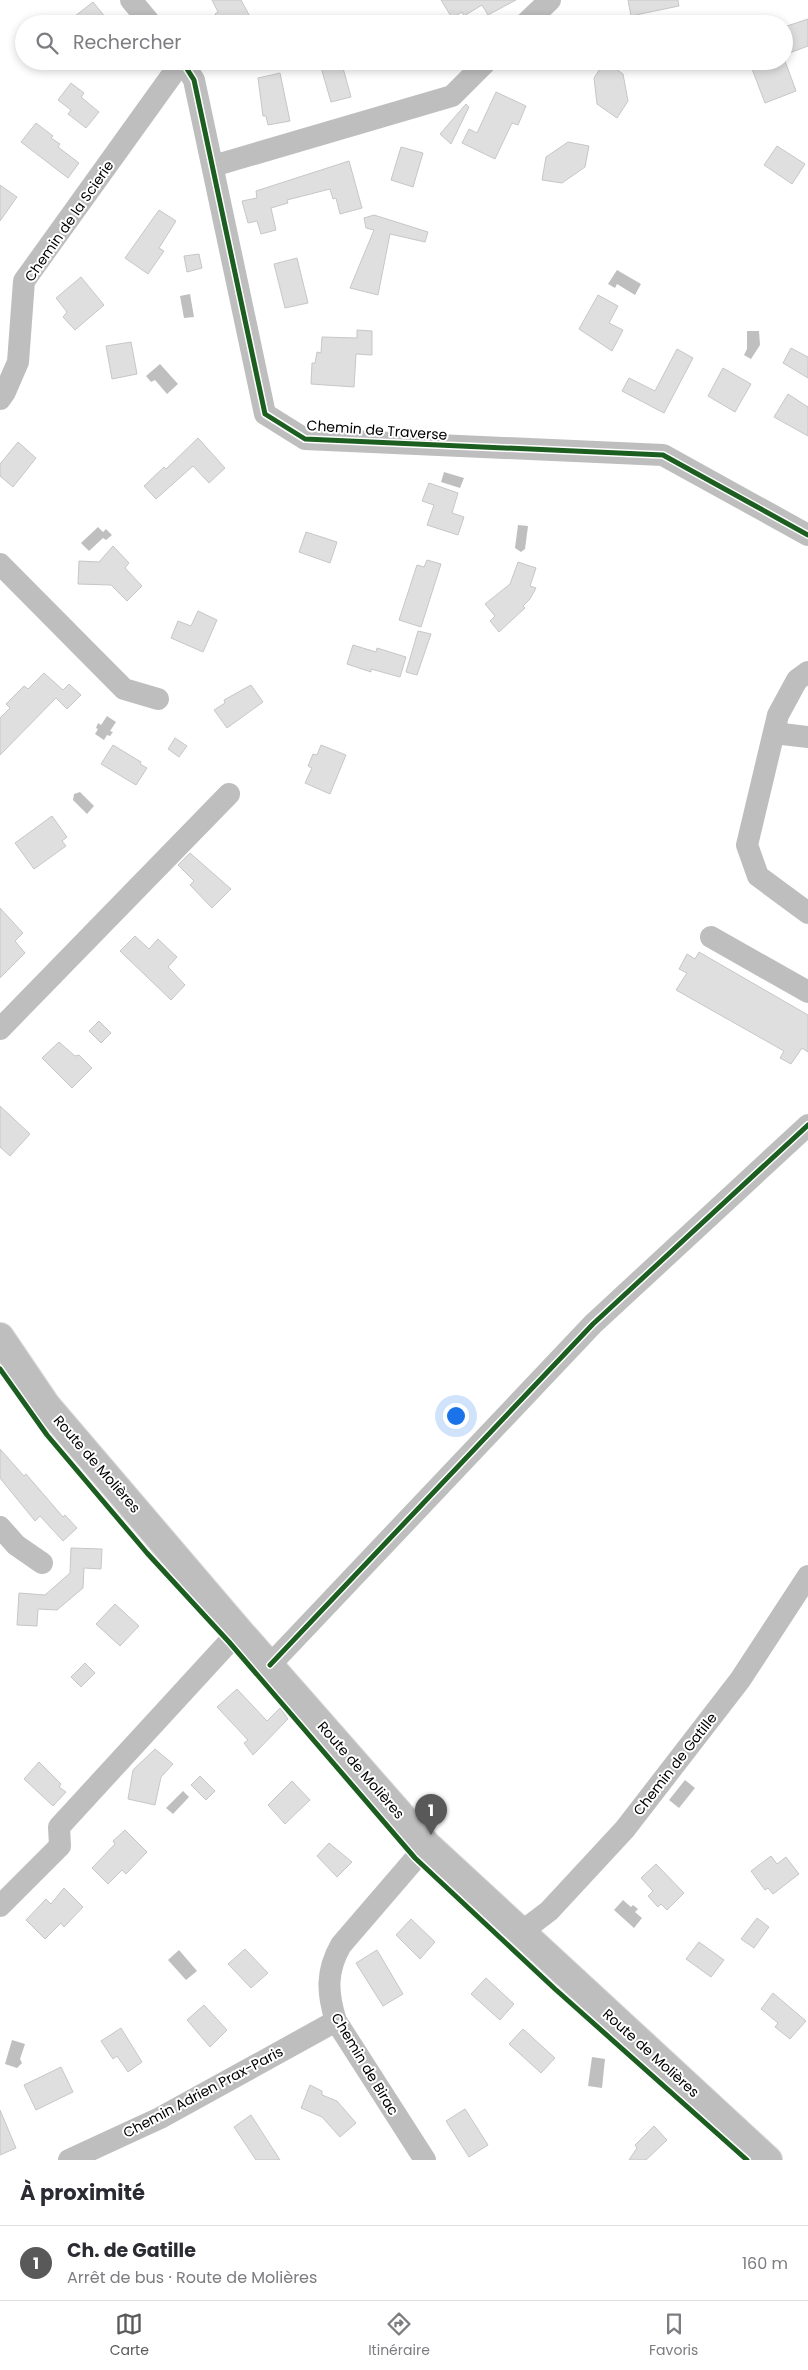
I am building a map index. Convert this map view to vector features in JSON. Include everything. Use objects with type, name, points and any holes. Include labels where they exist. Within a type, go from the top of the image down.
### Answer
[{"type":"main road","name":"Route de Molières","points":[[0,1338],[46,1405],[239,1631],[427,1845],[520,1933],[768,2160]]},
{"type":"street","points":[[131,0],[144,15]]},
{"type":"street","points":[[534,15],[550,0]]},
{"type":"street","name":"Chemin de la Scierie","points":[[0,399],[18,362],[24,281],[176,70]]},
{"type":"street","name":"Chemin de Traverse","points":[[188,70],[194,80],[265,414],[305,439],[663,455],[808,534]]},
{"type":"street","points":[[212,166],[452,96],[478,70]]},
{"type":"street","points":[[0,564],[124,689],[158,699]]},
{"type":"street","points":[[808,672],[797,680],[778,715],[747,845],[758,876],[808,912]]},
{"type":"street","points":[[774,733],[808,737]]},
{"type":"street","points":[[0,1029],[230,794]]},
{"type":"street","points":[[711,937],[808,992]]},
{"type":"street","points":[[270,1665],[593,1324],[808,1125]]},
{"type":"street","points":[[0,1527],[16,1545],[42,1563]]},
{"type":"street","name":"Chemin de Gatille","points":[[520,1933],[549,1911],[625,1829],[740,1680],[808,1576]]},
{"type":"street","points":[[0,1906],[60,1846],[59,1827],[239,1631]]},
{"type":"street","name":"Chemin de Birac","points":[[425,2160],[336,2021],[329,2001],[328,1985],[333,1958],[350,1933],[427,1845]]},
{"type":"street","name":"Chemin Adrien Prax-Paris","points":[[69,2160],[160,2118],[336,2021]]},
{"type":"shaded area","points":[[617,270],[641,284],[635,295],[617,284],[615,288],[608,284]]},
{"type":"shaded area","points":[[190,294],[194,317],[184,318],[180,296]]},
{"type":"shaded area","points":[[747,331],[759,331],[760,345],[751,359],[744,355],[747,349]]},
{"type":"shaded area","points":[[160,364],[178,384],[167,394],[155,380],[151,382],[146,376]]},
{"type":"shaded area","points":[[444,472],[464,478],[460,488],[441,482]]},
{"type":"shaded area","points":[[518,525],[528,526],[525,549],[521,552],[515,548]]},
{"type":"shaded area","points":[[98,527],[103,532],[106,529],[112,535],[106,540],[103,538],[89,551],[81,543]]},
{"type":"shaded area","points":[[107,716],[116,722],[110,731],[113,732],[110,736],[107,735],[104,740],[95,734],[98,729],[96,728],[98,723],[101,725]]},
{"type":"shaded area","points":[[80,792],[94,806],[87,814],[73,800],[74,794]]},
{"type":"shaded area","points":[[685,1780],[695,1788],[679,1808],[669,1800]]},
{"type":"shaded area","points":[[183,1791],[189,1797],[173,1814],[166,1808]]},
{"type":"shaded area","points":[[623,1900],[631,1907],[633,1905],[638,1909],[635,1912],[642,1918],[634,1928],[614,1910]]},
{"type":"shaded area","points":[[179,1950],[197,1971],[186,1980],[168,1960]]},
{"type":"shaded area","points":[[12,2040],[25,2044],[20,2059],[22,2063],[17,2068],[5,2064]]},
{"type":"shaded area","points":[[592,2057],[605,2059],[602,2088],[588,2086]]},
{"type":"building","points":[[212,0],[241,0],[249,15],[216,15],[218,12]]},
{"type":"building","points":[[441,0],[516,0],[488,15],[482,5],[466,15],[462,12],[457,15],[450,15]]},
{"type":"building","points":[[628,0],[678,0],[679,6],[631,15]]},
{"type":"building","points":[[93,2],[104,15],[76,15]]},
{"type":"building","points":[[808,19],[808,46],[793,52],[793,24]]},
{"type":"building","points":[[322,70],[344,70],[351,97],[331,102]]},
{"type":"building","points":[[599,70],[617,70],[623,74],[628,101],[617,118],[597,104],[594,78]]},
{"type":"building","points":[[752,70],[788,70],[796,91],[765,103]]},
{"type":"building","points":[[280,73],[290,121],[268,125],[266,116],[263,116],[258,78]]},
{"type":"building","points":[[71,83],[84,93],[81,97],[99,112],[86,128],[68,114],[71,110],[58,100]]},
{"type":"building","points":[[496,92],[526,106],[518,125],[512,123],[495,159],[462,143],[469,129],[477,133]]},
{"type":"building","points":[[466,104],[469,107],[451,144],[440,134]]},
{"type":"building","points":[[36,123],[53,136],[51,138],[60,144],[58,147],[79,163],[68,178],[21,142]]},
{"type":"building","points":[[568,142],[589,146],[585,167],[562,183],[542,180],[546,157]]},
{"type":"building","points":[[777,146],[805,164],[792,184],[764,165]]},
{"type":"building","points":[[401,147],[423,153],[413,187],[391,180]]},
{"type":"building","points":[[349,161],[362,208],[340,214],[336,198],[333,199],[330,189],[287,200],[288,203],[271,208],[276,230],[261,234],[257,221],[248,223],[242,201],[257,198],[256,191]]},
{"type":"building","points":[[0,185],[17,197],[0,221]]},
{"type":"building","points":[[159,210],[176,221],[159,248],[164,251],[148,274],[125,258]]},
{"type":"building","points":[[374,215],[428,232],[425,242],[390,234],[378,295],[350,288],[374,230],[366,228],[364,218]]},
{"type":"building","points":[[199,254],[202,268],[187,272],[184,256]]},
{"type":"building","points":[[297,258],[308,303],[285,308],[274,264]]},
{"type":"building","points":[[81,277],[104,305],[75,330],[63,317],[67,312],[56,298]]},
{"type":"building","points":[[598,295],[618,306],[609,323],[623,330],[612,351],[579,329]]},
{"type":"building","points":[[357,330],[372,331],[372,355],[356,354],[354,387],[311,384],[312,363],[315,363],[317,352],[321,353],[322,337],[357,338]]},
{"type":"building","points":[[131,342],[137,374],[112,379],[106,346]]},
{"type":"building","points":[[791,348],[808,357],[808,378],[783,363]]},
{"type":"building","points":[[677,349],[693,358],[664,413],[622,391],[629,378],[655,391]]},
{"type":"building","points":[[723,368],[751,384],[735,412],[708,396]]},
{"type":"building","points":[[788,394],[808,407],[808,436],[774,417]]},
{"type":"building","points":[[198,438],[225,468],[209,483],[193,466],[156,499],[144,486],[164,467],[166,469]]},
{"type":"building","points":[[18,442],[36,458],[13,487],[0,476],[0,464]]},
{"type":"building","points":[[429,483],[458,493],[452,513],[464,517],[458,535],[427,525],[434,505],[422,501]]},
{"type":"building","points":[[306,532],[337,542],[330,563],[299,552]]},
{"type":"building","points":[[113,546],[129,563],[125,568],[142,586],[127,601],[111,585],[78,584],[79,561],[99,562]]},
{"type":"building","points":[[427,560],[441,564],[421,627],[399,620],[417,565],[424,567]]},
{"type":"building","points":[[518,562],[536,568],[530,586],[536,588],[530,599],[523,606],[525,608],[499,632],[490,621],[495,616],[485,604],[510,584]]},
{"type":"building","points":[[198,611],[217,620],[203,652],[171,638],[178,621],[191,626]]},
{"type":"building","points":[[418,631],[431,634],[417,675],[406,672]]},
{"type":"building","points":[[353,645],[376,652],[377,648],[406,657],[400,677],[371,669],[371,672],[347,664]]},
{"type":"building","points":[[44,673],[63,690],[69,684],[81,695],[67,709],[56,698],[0,755],[0,718],[10,708],[6,704],[24,686],[28,689]]},
{"type":"building","points":[[251,685],[263,702],[227,728],[214,710],[225,703],[224,700]]},
{"type":"building","points":[[175,738],[187,746],[179,757],[168,749]]},
{"type":"building","points":[[113,745],[141,762],[140,764],[147,768],[136,785],[101,764]]},
{"type":"building","points":[[321,745],[346,755],[330,794],[305,783],[312,768],[308,766],[313,754],[317,755]]},
{"type":"building","points":[[52,816],[67,837],[62,841],[66,846],[34,869],[15,843]]},
{"type":"building","points":[[190,853],[231,889],[212,908],[190,885],[194,881],[178,865]]},
{"type":"building","points":[[0,908],[23,933],[15,941],[25,953],[0,978]]},
{"type":"building","points":[[135,936],[149,949],[158,939],[177,957],[168,967],[185,985],[171,1000],[120,951]]},
{"type":"building","points":[[699,952],[808,1015],[808,1052],[802,1048],[791,1064],[780,1058],[784,1051],[676,990],[687,973],[679,969],[687,954],[695,959]]},
{"type":"building","points":[[99,1021],[111,1033],[101,1043],[89,1031]]},
{"type":"building","points":[[59,1042],[75,1056],[79,1055],[92,1068],[72,1088],[42,1058]]},
{"type":"building","points":[[0,1106],[30,1134],[10,1156],[0,1147]]},
{"type":"building","points":[[0,1449],[24,1476],[26,1474],[63,1517],[65,1515],[77,1528],[63,1541],[40,1516],[35,1521],[0,1478]]},
{"type":"building","points":[[71,1548],[102,1549],[101,1569],[84,1568],[83,1588],[57,1610],[38,1609],[37,1626],[17,1625],[19,1593],[45,1595],[70,1573]]},
{"type":"building","points":[[115,1604],[139,1626],[120,1646],[96,1624]]},
{"type":"building","points":[[85,1663],[95,1673],[81,1687],[71,1677]]},
{"type":"building","points":[[237,1689],[267,1721],[280,1708],[288,1719],[253,1755],[244,1743],[248,1740],[217,1707]]},
{"type":"building","points":[[155,1749],[173,1764],[161,1777],[155,1805],[128,1799],[133,1770]]},
{"type":"building","points":[[39,1762],[61,1784],[59,1787],[66,1792],[53,1806],[24,1779]]},
{"type":"building","points":[[200,1776],[215,1791],[206,1800],[191,1785]]},
{"type":"building","points":[[292,1781],[310,1800],[285,1824],[268,1805]]},
{"type":"building","points":[[125,1830],[147,1852],[126,1874],[122,1870],[108,1884],[92,1868],[115,1844],[113,1841]]},
{"type":"building","points":[[329,1843],[352,1862],[337,1877],[317,1856]]},
{"type":"building","points":[[771,1856],[777,1864],[786,1857],[799,1874],[773,1894],[768,1888],[765,1890],[751,1871]]},
{"type":"building","points":[[656,1864],[684,1893],[667,1910],[661,1904],[658,1907],[648,1896],[653,1891],[641,1878]]},
{"type":"building","points":[[64,1888],[83,1907],[64,1927],[61,1923],[45,1939],[26,1920],[46,1899],[51,1904]]},
{"type":"building","points":[[757,1918],[769,1927],[754,1948],[741,1939]]},
{"type":"building","points":[[411,1919],[435,1942],[420,1959],[396,1935]]},
{"type":"building","points":[[699,1942],[724,1960],[711,1977],[686,1959]]},
{"type":"building","points":[[245,1949],[268,1973],[251,1988],[228,1964]]},
{"type":"building","points":[[377,1950],[403,1994],[383,2006],[356,1963]]},
{"type":"building","points":[[486,1978],[514,2004],[500,2020],[471,1994]]},
{"type":"building","points":[[773,1993],[806,2021],[790,2039],[775,2027],[778,2023],[761,2009]]},
{"type":"building","points":[[204,2005],[227,2030],[210,2047],[187,2020]]},
{"type":"building","points":[[121,2028],[142,2062],[128,2072],[117,2056],[113,2059],[101,2041]]},
{"type":"building","points":[[523,2029],[555,2058],[541,2073],[509,2044]]},
{"type":"building","points":[[61,2067],[73,2092],[36,2110],[24,2085]]},
{"type":"building","points":[[310,2085],[322,2091],[322,2095],[337,2101],[356,2123],[340,2137],[322,2117],[301,2108]]},
{"type":"building","points":[[465,2109],[488,2145],[469,2157],[446,2121]]},
{"type":"building","points":[[0,2110],[16,2148],[0,2155]]},
{"type":"building","points":[[251,2115],[280,2160],[256,2160],[234,2127]]},
{"type":"building","points":[[654,2126],[667,2140],[646,2160],[629,2160],[637,2148],[635,2145]]},
{"type":"cycle path","points":[[188,70],[194,80],[265,414],[305,439],[663,455],[808,535]]},
{"type":"cycle path","points":[[270,1665],[593,1324],[808,1125]]},
{"type":"cycle path","points":[[0,1369],[47,1435],[147,1553],[229,1642],[415,1858],[555,1989],[747,2160]]},
{"type":"place","name":"Ch. de Gatille","points":[[431,1835]]}]
